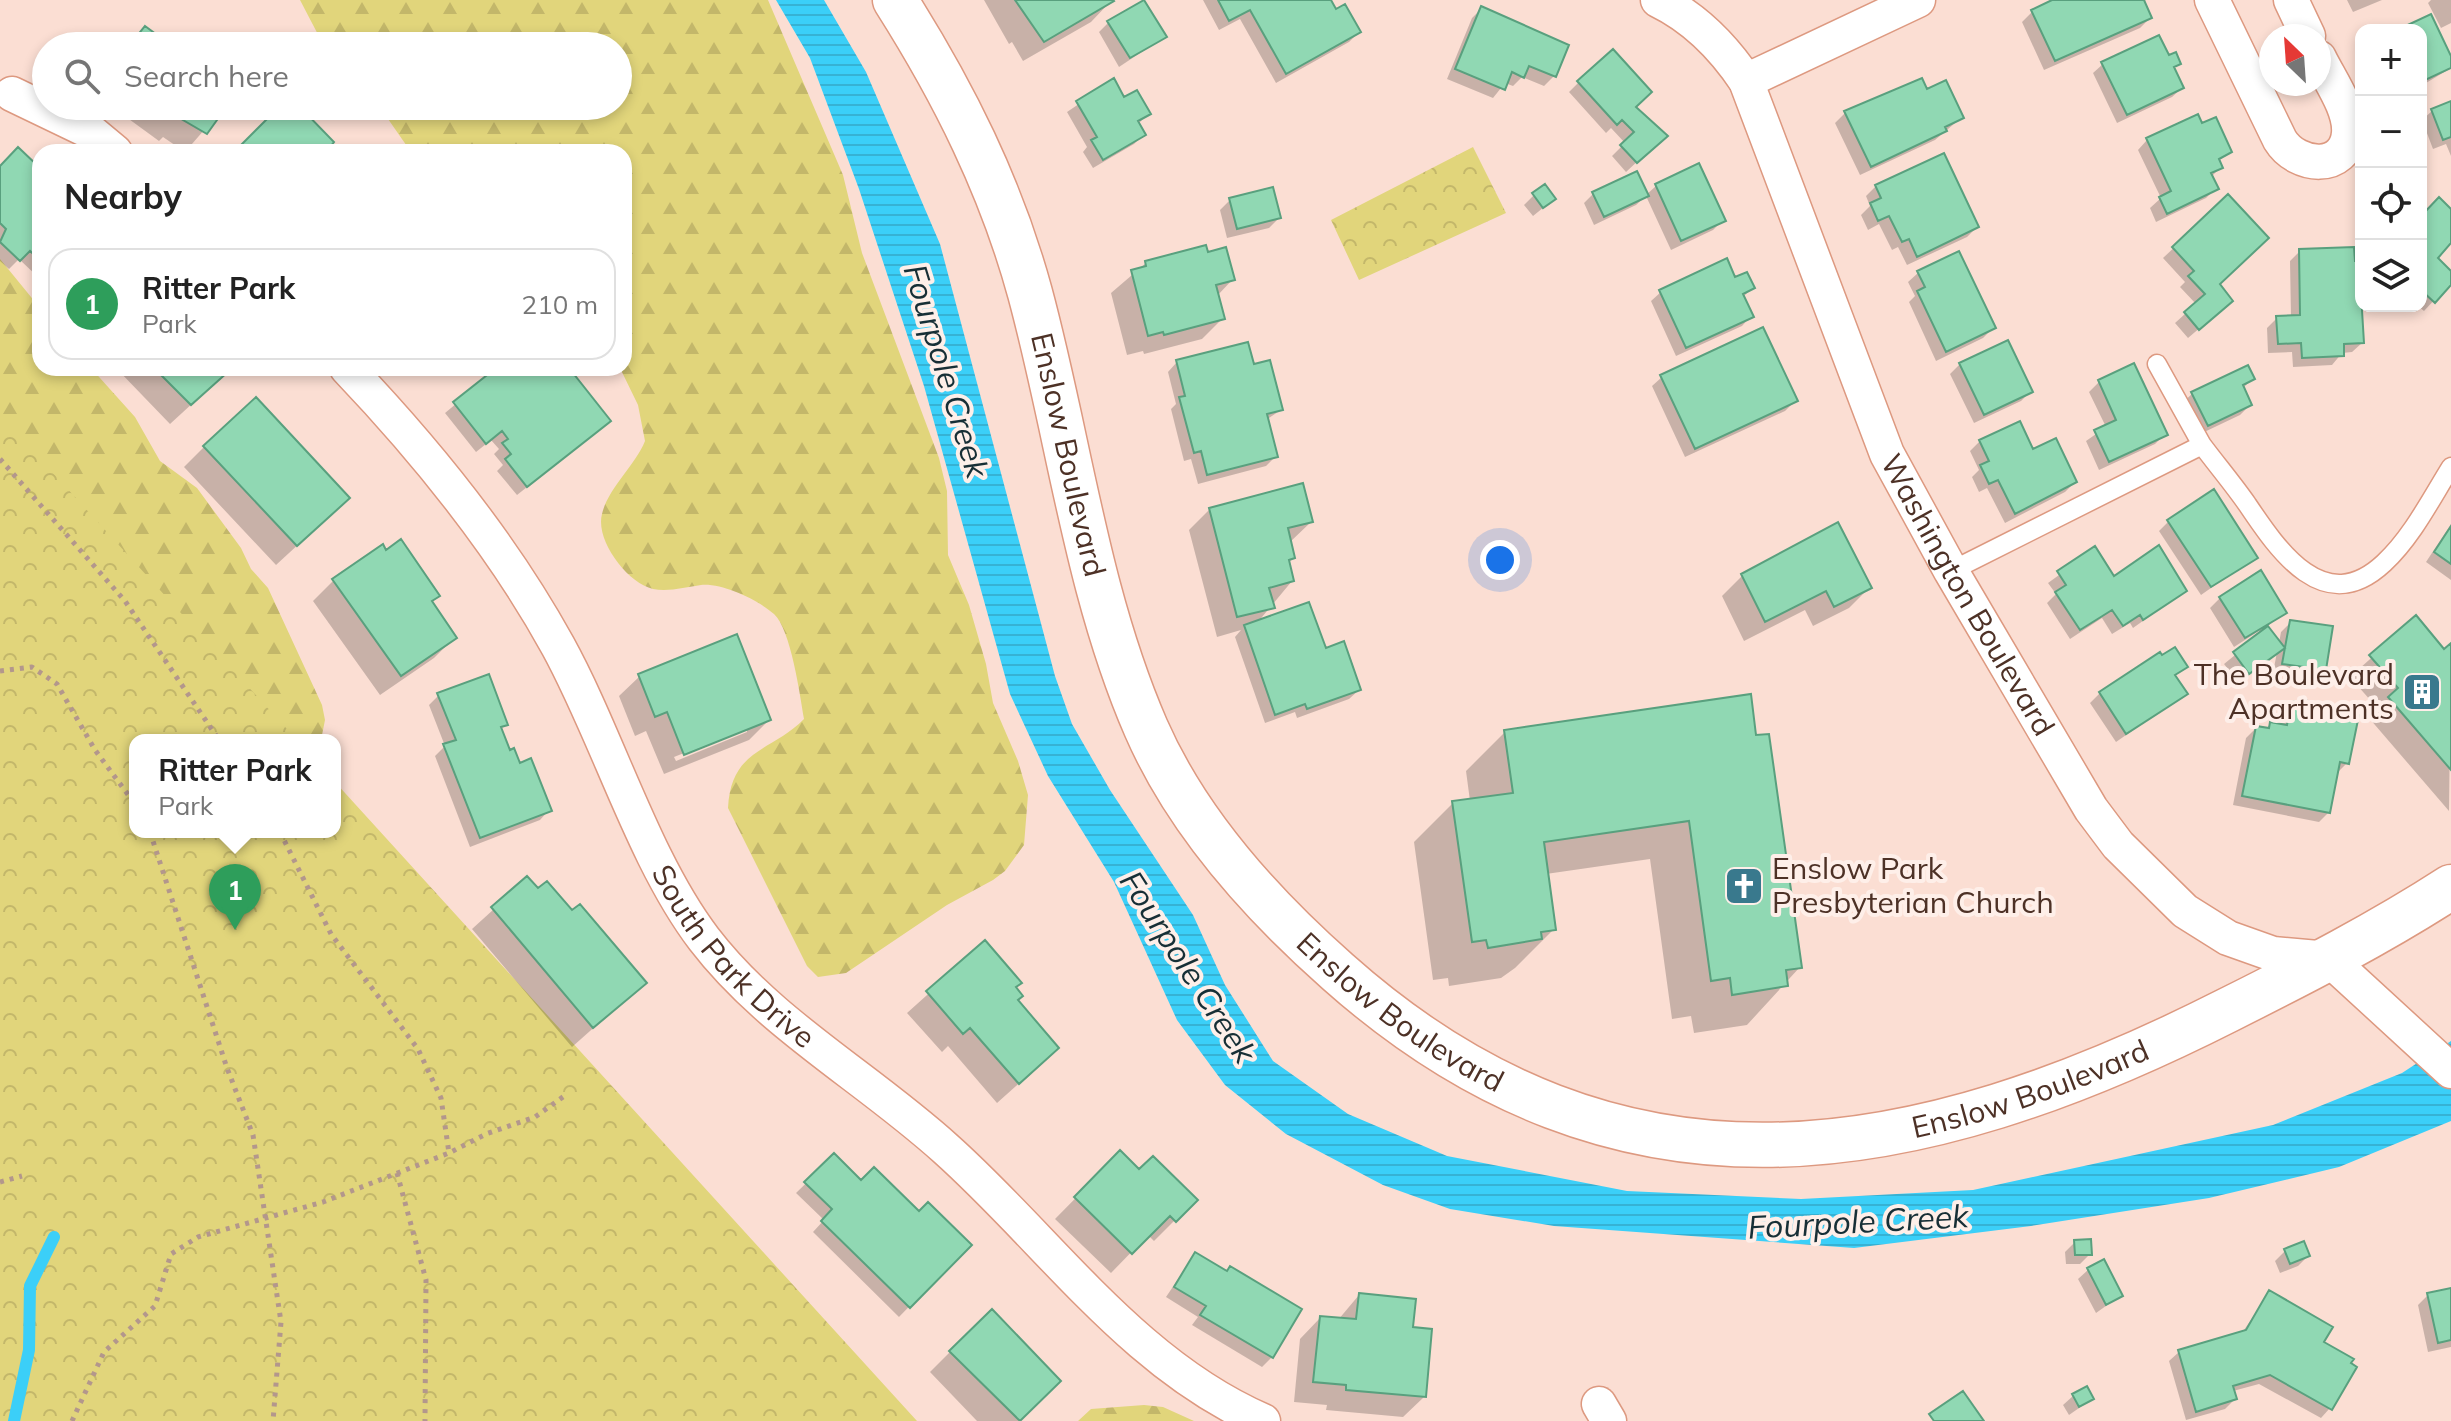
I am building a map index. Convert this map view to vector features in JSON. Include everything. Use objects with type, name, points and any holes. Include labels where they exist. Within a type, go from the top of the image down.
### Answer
[{"type":"street","name":"Enslow Boulevard","points":[[895,0],[965,118],[989,169],[1016,246],[1119,658],[1147,731],[1182,796],[1225,853],[1272,907],[1371,1002],[1444,1053],[1516,1093],[1600,1122],[1679,1139],[1741,1145],[1845,1142],[1925,1128],[2012,1104],[2188,1030],[2329,959]]},
{"type":"street","name":"Washington Boulevard","points":[[1658,0],[1719,45],[1746,81],[1887,454],[1951,571],[2091,809],[2145,874],[2185,911],[2228,938],[2273,954],[2329,959]]},
{"type":"street","points":[[1746,81],[1918,0]]},
{"type":"street","points":[[2212,0],[2287,152],[2313,163],[2328,160],[2342,149],[2349,135],[2344,109],[2331,82]]},
{"type":"street","points":[[2291,0],[2302,24]]},
{"type":"street","points":[[12,94],[32,104]]},
{"type":"street","points":[[66,120],[91,132],[105,144]]},
{"type":"street","name":"South Park Drive","points":[[354,376],[439,473],[505,559],[557,644],[671,886],[704,939],[741,979],[793,1026],[945,1147],[1072,1278],[1157,1356],[1222,1404],[1263,1421]]},
{"type":"street","points":[[2451,887],[2329,959],[2451,1071]]},
{"type":"lane","points":[[2157,364],[2202,445],[2277,548],[2298,570],[2316,579],[2337,582],[2355,580],[2386,561],[2451,467]]},
{"type":"lane","points":[[1951,571],[2202,445]]},
{"type":"path","points":[[0,459],[125,601],[215,734]]},
{"type":"path","points":[[0,671],[32,667],[57,684],[95,750],[129,796]]},
{"type":"path","points":[[152,838],[227,1068],[253,1135],[268,1217],[281,1322],[273,1421]]},
{"type":"path","points":[[283,838],[331,934],[418,1049],[441,1098],[449,1153]]},
{"type":"path","points":[[72,1421],[104,1352],[155,1306],[171,1254],[198,1237],[323,1202],[449,1153],[486,1134],[535,1117],[567,1094]]},
{"type":"path","points":[[397,1173],[426,1280],[425,1421]]},
{"type":"path","points":[[0,1182],[22,1176]]},
{"type":"green space","points":[[300,0],[768,0],[843,175],[862,253],[939,458],[947,491],[948,555],[969,605],[986,664],[993,703],[1018,761],[1028,795],[1024,845],[1005,871],[947,905],[846,973],[818,977],[807,966],[728,808],[731,788],[745,762],[804,719],[794,664],[780,622],[759,603],[719,587],[701,585],[665,590],[643,585],[615,559],[603,536],[601,524],[605,504],[645,441],[638,405],[624,376],[632,376],[632,144],[405,144],[389,120],[632,120],[632,32],[317,32]]},
{"type":"green space","points":[[1473,147],[1506,213],[1359,280],[1331,220]]},
{"type":"green space","points":[[0,259],[32,298],[32,376],[98,376],[135,417],[160,461],[197,488],[241,548],[251,569],[268,588],[322,705],[325,720],[322,734],[130,734],[0,571]]},
{"type":"green space","points":[[0,415],[292,734],[129,734],[129,838],[341,838],[341,789],[917,1421],[0,1421]]},
{"type":"green space","points":[[1144,1405],[1163,1407],[1194,1421],[1078,1421],[1091,1409]]},
{"type":"water","name":"Fourpole Creek","points":[[776,0],[824,0],[866,72],[940,244],[1055,676],[1072,724],[1110,790],[1193,915],[1225,985],[1273,1061],[1348,1114],[1447,1156],[1627,1191],[1801,1199],[1973,1190],[2273,1125],[2402,1073],[2451,1041],[2451,1121],[2339,1167],[2209,1198],[2031,1226],[1854,1248],[1554,1226],[1450,1209],[1383,1185],[1286,1134],[1225,1085],[1177,1020],[1114,882],[1048,776],[1010,694],[924,386],[859,189],[810,58]]},
{"type":"building","points":[[1015,0],[1113,0],[1114,1],[1044,42]]},
{"type":"building","points":[[1144,0],[1167,37],[1130,58],[1107,21]]},
{"type":"building","points":[[1218,0],[1331,0],[1336,9],[1345,4],[1361,32],[1286,74],[1250,10],[1229,21]]},
{"type":"building","points":[[2052,0],[2144,0],[2152,18],[2055,61],[2031,10]]},
{"type":"building","points":[[1481,6],[1569,45],[1556,77],[1529,66],[1524,78],[1512,72],[1505,90],[1455,69]]},
{"type":"building","points":[[2431,14],[2451,56],[2451,68],[2427,79],[2427,24],[2410,24]]},
{"type":"building","points":[[2159,35],[2169,55],[2176,52],[2181,64],[2174,67],[2184,88],[2127,115],[2101,62]]},
{"type":"building","points":[[1613,49],[1652,92],[1636,107],[1668,136],[1637,163],[1620,145],[1634,132],[1622,120],[1617,125],[1577,81]]},
{"type":"building","points":[[1114,78],[1124,97],[1137,90],[1151,114],[1138,121],[1146,135],[1103,160],[1091,140],[1097,137],[1076,101]]},
{"type":"building","points":[[1922,78],[1927,89],[1946,80],[1964,118],[1945,127],[1947,131],[1871,167],[1844,111]]},
{"type":"building","points":[[2451,101],[2451,137],[2443,140],[2431,109]]},
{"type":"building","points":[[2198,114],[2202,123],[2216,117],[2232,152],[2219,159],[2223,168],[2211,173],[2219,189],[2167,214],[2159,197],[2171,191],[2146,138]]},
{"type":"building","points":[[183,120],[217,120],[207,134]]},
{"type":"building","points":[[266,120],[313,120],[334,142],[332,144],[242,144]]},
{"type":"building","points":[[18,147],[32,160],[32,253],[30,251],[20,261],[0,242],[6,229],[0,223],[0,166]]},
{"type":"building","points":[[1944,153],[1979,227],[1917,257],[1909,239],[1902,242],[1889,216],[1878,221],[1870,203],[1881,198],[1875,185]]},
{"type":"building","points":[[1699,163],[1726,221],[1681,241],[1655,184]]},
{"type":"building","points":[[1637,171],[1649,196],[1604,217],[1592,192]]},
{"type":"building","points":[[1545,184],[1556,199],[1543,208],[1532,193]]},
{"type":"building","points":[[1273,187],[1281,218],[1237,229],[1229,198]]},
{"type":"building","points":[[2228,194],[2269,238],[2220,284],[2233,301],[2199,330],[2184,312],[2205,294],[2188,276],[2194,271],[2172,247]]},
{"type":"building","points":[[2439,197],[2451,209],[2451,243],[2438,258],[2451,271],[2451,285],[2435,303],[2427,296],[2427,210]]},
{"type":"building","points":[[1206,245],[1208,252],[1226,247],[1235,280],[1216,285],[1225,319],[1164,335],[1163,332],[1148,336],[1131,270],[1146,266],[1145,261]]},
{"type":"building","points":[[2354,247],[2355,312],[2362,312],[2364,343],[2344,344],[2344,356],[2302,358],[2301,343],[2278,344],[2276,316],[2300,315],[2299,249]]},
{"type":"building","points":[[1959,251],[1996,328],[1946,352],[1917,291],[1925,287],[1917,271]]},
{"type":"building","points":[[1727,258],[1735,277],[1747,272],[1755,288],[1743,294],[1754,317],[1686,348],[1659,290]]},
{"type":"building","points":[[1763,327],[1798,401],[1695,449],[1660,375]]},
{"type":"building","points":[[2008,340],[2033,392],[1984,415],[1959,363]]},
{"type":"building","points":[[1248,342],[1254,364],[1270,360],[1283,410],[1267,414],[1278,457],[1207,475],[1201,451],[1194,453],[1179,397],[1185,396],[1176,360]]},
{"type":"building","points":[[2134,363],[2168,435],[2109,462],[2094,430],[2116,420],[2098,380]]},
{"type":"building","points":[[2248,365],[2255,379],[2243,385],[2252,405],[2208,426],[2191,392]]},
{"type":"building","points":[[162,376],[223,376],[191,405]]},
{"type":"building","points":[[486,376],[575,376],[611,421],[527,487],[505,459],[511,454],[502,443],[508,439],[502,431],[486,444],[453,402]]},
{"type":"building","points":[[256,397],[350,498],[297,546],[203,446]]},
{"type":"building","points":[[2020,421],[2033,449],[2056,438],[2077,482],[2015,514],[1998,480],[1989,484],[1980,465],[1989,461],[1979,440]]},
{"type":"building","points":[[1303,483],[1313,522],[1288,528],[1295,558],[1289,560],[1294,581],[1269,588],[1275,608],[1237,617],[1209,508]]},
{"type":"building","points":[[2214,489],[2258,558],[2211,587],[2167,520]]},
{"type":"building","points":[[1838,522],[1872,588],[1834,607],[1826,591],[1765,622],[1741,574]]},
{"type":"building","points":[[2451,526],[2451,564],[2434,552]]},
{"type":"building","points":[[401,539],[440,596],[432,601],[457,638],[401,676],[332,579],[383,544],[386,550]]},
{"type":"building","points":[[2159,545],[2187,591],[2143,620],[2140,615],[2123,626],[2112,610],[2080,630],[2055,592],[2066,585],[2057,571],[2095,546],[2114,576]]},
{"type":"building","points":[[2261,570],[2287,613],[2245,638],[2219,597]]},
{"type":"building","points":[[1309,602],[1326,648],[1344,641],[1361,690],[1307,709],[1305,704],[1275,715],[1244,625]]},
{"type":"building","name":"The Boulevard Apartments","points":[[2416,615],[2444,649],[2451,643],[2451,770],[2388,697],[2398,688],[2369,655]]},
{"type":"building","points":[[2290,620],[2333,626],[2326,670],[2282,664]]},
{"type":"building","points":[[2268,626],[2285,648],[2249,674],[2233,652]]},
{"type":"building","points":[[737,634],[771,720],[684,755],[667,712],[655,717],[638,674]]},
{"type":"building","points":[[2175,647],[2188,667],[2175,675],[2188,694],[2126,734],[2099,692],[2160,652],[2162,655]]},
{"type":"building","points":[[489,674],[508,725],[501,727],[510,750],[514,748],[520,763],[531,758],[552,811],[480,838],[443,744],[456,740],[437,693]]},
{"type":"building","name":"Enslow Park Presbyterian Church","points":[[1751,694],[1756,735],[1769,734],[1802,968],[1786,970],[1788,986],[1732,995],[1730,978],[1711,981],[1689,821],[1544,842],[1556,930],[1541,932],[1542,939],[1488,948],[1486,940],[1472,942],[1452,801],[1513,793],[1504,730]]},
{"type":"building","points":[[2303,700],[2340,707],[2339,711],[2359,715],[2349,764],[2340,762],[2330,813],[2242,796],[2256,726],[2269,728],[2270,722],[2287,725],[2291,702]]},
{"type":"building","points":[[527,876],[538,888],[547,881],[572,910],[580,904],[647,983],[593,1028],[491,907]]},
{"type":"building","points":[[985,940],[1022,983],[1016,987],[1023,996],[1018,1000],[1059,1048],[1019,1084],[970,1028],[963,1034],[926,991]]},
{"type":"building","points":[[1120,1150],[1139,1169],[1153,1156],[1198,1200],[1176,1222],[1170,1216],[1132,1254],[1074,1197]]},
{"type":"building","points":[[834,1153],[861,1180],[874,1167],[919,1211],[928,1202],[972,1245],[910,1308],[821,1221],[832,1209],[804,1182]]},
{"type":"building","points":[[2091,1239],[2092,1255],[2075,1255],[2074,1240]]},
{"type":"building","points":[[2304,1241],[2310,1256],[2290,1264],[2284,1249]]},
{"type":"building","points":[[1195,1252],[1227,1271],[1230,1266],[1302,1309],[1273,1358],[1200,1315],[1206,1306],[1174,1287]]},
{"type":"building","points":[[2104,1259],[2123,1296],[2106,1305],[2087,1268]]},
{"type":"building","points":[[2451,1288],[2451,1340],[2438,1343],[2427,1293]]},
{"type":"building","points":[[2269,1290],[2333,1327],[2324,1342],[2354,1359],[2351,1363],[2357,1367],[2332,1410],[2270,1375],[2233,1386],[2237,1399],[2196,1412],[2178,1350],[2246,1330]]},
{"type":"building","points":[[1359,1293],[1416,1299],[1413,1327],[1432,1329],[1426,1397],[1346,1390],[1346,1385],[1313,1382],[1320,1316],[1356,1319]]},
{"type":"building","points":[[992,1309],[1061,1381],[1020,1421],[949,1351]]},
{"type":"building","points":[[2087,1386],[2094,1399],[2079,1407],[2072,1394]]},
{"type":"building","points":[[1963,1391],[1984,1421],[1934,1421],[1929,1414]]},
{"type":"waterway","points":[[14,1421],[29,1350],[30,1286],[54,1237]]},
{"type":"place","name":"The Boulevard Apartments","points":[[2422,692]]},
{"type":"place","name":"Enslow Park Presbyterian Church","points":[[1744,886]]},
{"type":"place","name":"Ritter Park","points":[[235,930]]}]
